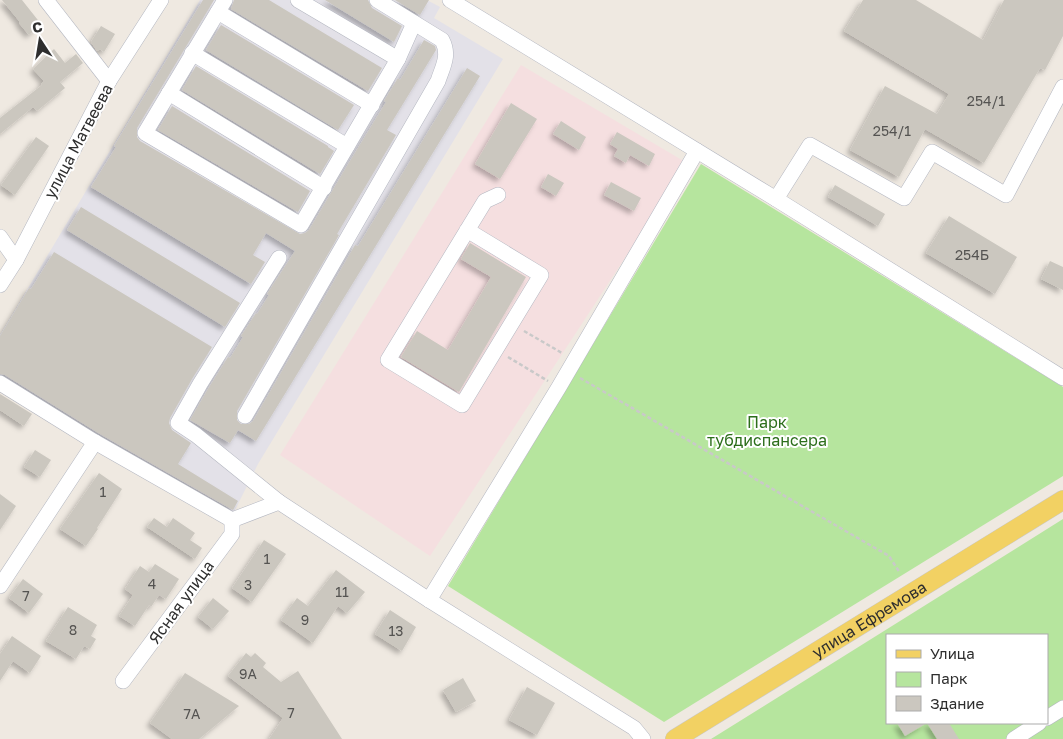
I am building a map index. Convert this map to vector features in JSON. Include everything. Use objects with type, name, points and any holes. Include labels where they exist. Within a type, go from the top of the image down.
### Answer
[{"type":"main road","name":"улица Ефремова","points":[[675,739],[1063,500]]},
{"type":"street","points":[[46,0],[109,81]]},
{"type":"street","name":"улица Матвеева","points":[[0,285],[16,260],[109,81],[161,0]]},
{"type":"street","points":[[298,0],[398,59]]},
{"type":"street","points":[[245,416],[438,81],[446,60],[447,48],[442,40],[377,0]]},
{"type":"street","points":[[450,0],[776,199],[1063,378]]},
{"type":"street","points":[[372,105],[221,6],[145,133],[301,225],[324,188],[347,146],[372,105],[398,59],[414,23]]},
{"type":"street","points":[[192,53],[347,146]]},
{"type":"street","points":[[776,199],[810,145],[904,198],[932,152],[1006,195],[1063,87]]},
{"type":"street","points":[[169,93],[324,188]]},
{"type":"street","points":[[430,600],[698,152]]},
{"type":"street","points":[[467,230],[541,275],[462,405],[388,360],[467,230],[485,201],[498,195]]},
{"type":"street","points":[[0,237],[16,260]]},
{"type":"street","points":[[279,258],[178,422],[279,502],[430,600],[634,728],[643,739]]},
{"type":"street","points":[[0,383],[95,442],[232,520],[279,502]]},
{"type":"street","points":[[0,586],[95,442]]},
{"type":"street","name":"Ясная улица","points":[[123,681],[232,534],[232,520]]},
{"type":"street","points":[[1048,717],[1063,708]]},
{"type":"street","points":[[1014,739],[1037,724]]},
{"type":"path","points":[[512,324],[571,366],[889,556],[900,573]]},
{"type":"path","points":[[496,350],[559,387]]},
{"type":"shaded area","points":[[200,0],[427,0],[440,7],[434,18],[503,59],[258,464],[232,516],[0,377],[0,335]]},
{"type":"shaded area","points":[[521,65],[687,163],[430,556],[280,455]]},
{"type":"green space","name":"Парк тубдиспансера","points":[[701,164],[1063,387],[1063,476],[664,722],[448,586]]},
{"type":"green space","points":[[1063,519],[1063,739],[711,739]]},
{"type":"building","points":[[2,0],[22,0],[41,24],[29,35]]},
{"type":"building","points":[[203,0],[214,0],[137,128],[137,137],[140,141],[300,234],[309,230],[386,102],[384,101],[398,78],[400,80],[424,40],[435,46],[436,50],[387,130],[396,135],[337,234],[339,235],[237,411],[237,420],[241,424],[249,424],[253,421],[355,245],[358,246],[467,68],[480,76],[256,441],[238,430],[230,443],[190,420],[295,251],[266,233],[253,255],[265,262],[251,284],[91,187]]},
{"type":"building","points":[[234,0],[269,0],[382,68],[368,91],[231,9]]},
{"type":"building","points":[[325,0],[368,0],[372,8],[402,26],[394,42]]},
{"type":"building","points":[[395,0],[429,0],[420,15]]},
{"type":"building","points":[[863,0],[916,0],[983,40],[1004,0],[1063,0],[1063,36],[1045,70],[1040,68],[984,163],[925,129],[899,177],[850,150],[885,86],[937,114],[949,94],[844,31]]},
{"type":"building","points":[[221,25],[354,105],[338,130],[206,50]]},
{"type":"building","points":[[101,26],[115,34],[104,52],[100,49],[97,51],[91,42]]},
{"type":"building","points":[[54,49],[65,63],[76,54],[83,63],[60,82],[65,88],[37,111],[33,107],[0,134],[0,118],[42,85],[44,81],[33,69]]},
{"type":"building","points":[[196,66],[334,151],[320,174],[182,90]]},
{"type":"building","points":[[511,103],[537,119],[500,179],[475,164]]},
{"type":"building","points":[[172,106],[310,191],[298,212],[158,130]]},
{"type":"building","points":[[561,121],[586,137],[579,150],[553,134]]},
{"type":"building","points":[[617,132],[655,154],[649,166],[630,155],[626,163],[614,156],[618,149],[610,144]]},
{"type":"building","points":[[36,137],[49,146],[15,195],[1,185]]},
{"type":"building","points":[[548,174],[564,183],[556,196],[541,187]]},
{"type":"building","points":[[611,182],[641,198],[634,211],[604,195]]},
{"type":"building","points":[[835,185],[885,214],[878,226],[828,197]]},
{"type":"building","points":[[81,207],[240,303],[225,327],[67,230]]},
{"type":"building","points":[[949,216],[1017,257],[995,294],[926,253]]},
{"type":"building","points":[[470,243],[526,277],[459,392],[401,357],[417,331],[448,350],[491,277],[461,259]]},
{"type":"building","points":[[54,252],[212,347],[192,379],[169,423],[172,430],[191,443],[178,464],[238,501],[233,510],[100,434],[5,375],[0,374],[0,336],[29,288],[31,289]]},
{"type":"building","points":[[1050,261],[1063,267],[1063,290],[1041,279]]},
{"type":"building","points":[[0,394],[32,414],[24,426],[0,410]]},
{"type":"building","points":[[35,450],[51,460],[40,477],[24,467]]},
{"type":"building","points":[[99,473],[122,489],[86,546],[60,529]]},
{"type":"building","points":[[0,494],[16,506],[0,530]]},
{"type":"building","points":[[154,518],[167,527],[173,518],[195,533],[190,540],[202,548],[195,559],[147,527]]},
{"type":"building","points":[[264,540],[286,554],[252,602],[232,588]]},
{"type":"building","points":[[155,564],[179,579],[166,599],[159,595],[151,607],[149,605],[135,626],[119,616],[133,595],[125,589],[140,566],[149,572]]},
{"type":"building","points":[[336,570],[365,592],[347,613],[338,606],[313,643],[281,620],[297,598],[308,606]]},
{"type":"building","points":[[23,579],[43,594],[29,613],[9,598]]},
{"type":"building","points":[[213,598],[229,611],[213,629],[198,617]]},
{"type":"building","points":[[68,607],[97,625],[91,636],[96,639],[90,649],[84,646],[76,659],[46,641]]},
{"type":"building","points":[[390,610],[416,627],[402,651],[375,634]]},
{"type":"building","points":[[12,636],[41,656],[30,673],[13,661],[0,681],[0,654]]},
{"type":"building","points":[[246,653],[251,657],[255,653],[266,663],[263,667],[281,682],[298,671],[342,739],[269,739],[283,718],[228,676]]},
{"type":"building","points":[[185,673],[239,706],[199,739],[172,739],[150,723]]},
{"type":"building","points":[[463,678],[476,701],[456,712],[443,690]]},
{"type":"building","points":[[527,687],[555,703],[537,735],[509,720]]},
{"type":"building","points":[[898,724],[925,724],[905,736]]},
{"type":"building","points":[[928,724],[950,724],[959,739],[937,739]]}]
